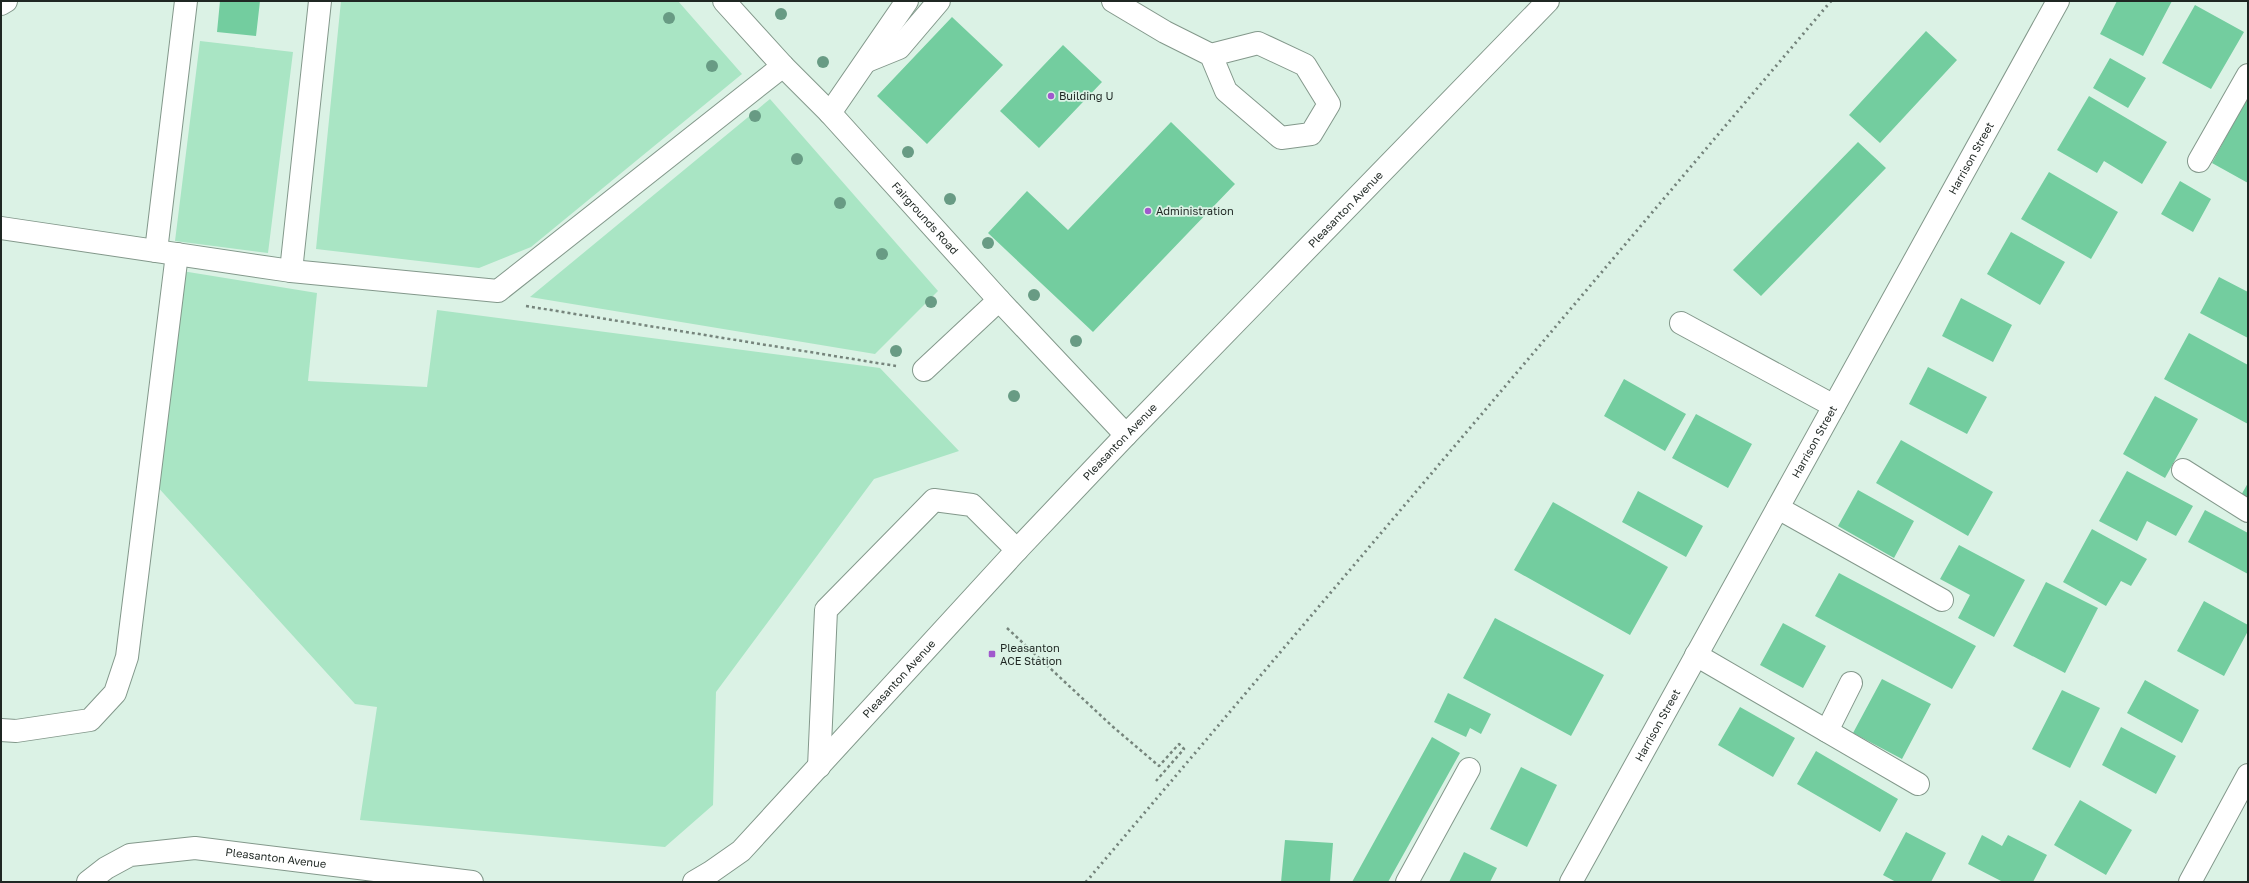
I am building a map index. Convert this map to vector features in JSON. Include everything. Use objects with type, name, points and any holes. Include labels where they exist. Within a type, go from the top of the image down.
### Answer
[{"type":"street","points":[[1,4],[6,1]]},
{"type":"street","points":[[156,251],[186,1]]},
{"type":"street","points":[[291,271],[320,1]]},
{"type":"street","name":"Fairgrounds Road","points":[[724,1],[783,66],[830,113],[999,300],[1126,435]]},
{"type":"street","points":[[830,113],[907,1]]},
{"type":"street","points":[[867,61],[899,48],[939,1]]},
{"type":"street","points":[[1113,1],[1165,32],[1211,55],[1226,91],[1282,138],[1312,134],[1329,104],[1305,65],[1258,43],[1211,55]]},
{"type":"street","name":"Pleasanton Avenue","points":[[694,882],[741,851],[1017,550],[1126,435],[1548,1]]},
{"type":"street","name":"Harrison Street","points":[[1571,882],[2058,1]]},
{"type":"street","points":[[1,228],[291,271],[498,291],[783,66]]},
{"type":"street","points":[[2199,161],[2248,75]]},
{"type":"street","points":[[1,730],[16,731],[90,720],[115,693],[127,657],[177,254]]},
{"type":"street","points":[[924,370],[999,300]]},
{"type":"street","points":[[1681,323],[1834,406]]},
{"type":"street","points":[[2183,470],[2248,511]]},
{"type":"street","points":[[819,767],[826,610],[934,500],[972,505],[1017,550]]},
{"type":"street","points":[[1778,508],[1942,600]]},
{"type":"street","points":[[1696,655],[1918,784]]},
{"type":"street","points":[[1827,731],[1851,683]]},
{"type":"street","points":[[1407,882],[1469,769]]},
{"type":"street","points":[[2190,882],[2248,775]]},
{"type":"street","name":"Pleasanton Avenue","points":[[88,882],[106,868],[130,855],[195,848],[472,882]]},
{"type":"path","points":[[498,291],[518,305],[924,370]]},
{"type":"path","points":[[1007,628],[1112,726],[1159,766],[1179,744],[1184,749],[1156,781]]},
{"type":"green space","points":[[341,1],[678,1],[742,74],[531,247],[479,268],[316,249]]},
{"type":"green space","points":[[200,41],[293,52],[268,253],[175,241]]},
{"type":"green space","points":[[770,99],[938,291],[875,354],[530,297]]},
{"type":"green space","points":[[182,271],[317,293],[308,381],[427,387],[437,310],[880,368],[959,451],[874,479],[716,692],[713,805],[665,847],[360,820],[377,707],[355,704],[155,484]]},
{"type":"building","points":[[220,1],[260,1],[256,36],[217,32]]},
{"type":"building","points":[[2117,1],[2172,1],[2143,56],[2100,34]]},
{"type":"building","points":[[2195,5],[2244,32],[2211,89],[2162,63]]},
{"type":"building","points":[[952,17],[1003,65],[927,144],[877,96]]},
{"type":"building","points":[[1926,31],[1957,60],[1880,143],[1849,115]]},
{"type":"building","name":"Building U","points":[[1063,45],[1102,82],[1039,148],[1000,111]]},
{"type":"building","points":[[2110,58],[2146,78],[2128,108],[2093,88]]},
{"type":"building","points":[[2089,96],[2167,142],[2142,184],[2104,161],[2097,173],[2057,150]]},
{"type":"building","points":[[2248,96],[2248,183],[2212,163]]},
{"type":"building","name":"Administration","points":[[1171,122],[1235,184],[1093,332],[988,233],[1027,191],[1068,230]]},
{"type":"building","points":[[1858,142],[1886,168],[1761,296],[1733,270]]},
{"type":"building","points":[[2049,172],[2118,212],[2091,259],[2021,219]]},
{"type":"building","points":[[2180,181],[2211,199],[2193,232],[2161,214]]},
{"type":"building","points":[[2011,232],[2065,262],[2040,305],[1987,274]]},
{"type":"building","points":[[2219,277],[2248,292],[2248,338],[2200,313]]},
{"type":"building","points":[[1961,298],[2012,325],[1993,362],[1942,336]]},
{"type":"building","points":[[2189,333],[2248,365],[2248,424],[2164,379]]},
{"type":"building","points":[[1928,367],[1987,397],[1967,434],[1909,404]]},
{"type":"building","points":[[1624,379],[1686,414],[1665,451],[1604,416]]},
{"type":"building","points":[[2155,396],[2198,419],[2165,478],[2123,454]]},
{"type":"building","points":[[1696,414],[1752,444],[1728,488],[1672,458]]},
{"type":"building","points":[[1901,440],[1993,492],[1968,536],[1876,483]]},
{"type":"building","points":[[2127,471],[2193,506],[2176,536],[2147,521],[2137,541],[2099,521]]},
{"type":"building","points":[[2248,483],[2248,501],[2240,497]]},
{"type":"building","points":[[1858,490],[1914,521],[1894,558],[1838,526]]},
{"type":"building","points":[[1638,491],[1703,526],[1686,557],[1622,522]]},
{"type":"building","points":[[1553,502],[1668,567],[1630,635],[1514,570]]},
{"type":"building","points":[[2205,510],[2248,533],[2248,574],[2188,542]]},
{"type":"building","points":[[2092,529],[2147,559],[2131,586],[2121,581],[2106,606],[2063,582]]},
{"type":"building","points":[[1959,545],[2025,580],[1994,637],[1958,618],[1970,595],[1940,579]]},
{"type":"building","points":[[1839,573],[1976,646],[1952,689],[1815,616]]},
{"type":"building","points":[[2046,582],[2098,608],[2065,673],[2013,646]]},
{"type":"building","points":[[2204,601],[2248,625],[2248,631],[2224,676],[2177,651]]},
{"type":"building","points":[[1495,618],[1604,675],[1571,736],[1463,678]]},
{"type":"building","points":[[1783,623],[1826,646],[1803,688],[1760,665]]},
{"type":"building","points":[[1882,679],[1931,704],[1902,759],[1853,733]]},
{"type":"building","points":[[2145,680],[2199,710],[2182,743],[2127,713]]},
{"type":"building","points":[[2062,690],[2100,708],[2070,768],[2032,749]]},
{"type":"building","points":[[1448,693],[1491,714],[1481,734],[1470,728],[1466,737],[1434,722]]},
{"type":"building","points":[[1740,707],[1795,738],[1773,777],[1718,745]]},
{"type":"building","points":[[2121,727],[2176,756],[2156,794],[2102,765]]},
{"type":"building","points":[[1432,737],[1460,753],[1388,882],[1352,882]]},
{"type":"building","points":[[1816,751],[1898,799],[1880,832],[1797,784]]},
{"type":"building","points":[[1521,767],[1557,785],[1527,847],[1490,829]]},
{"type":"building","points":[[2080,800],[2132,830],[2106,875],[2054,845]]},
{"type":"building","points":[[1906,832],[1946,853],[1931,882],[1896,882],[1883,875]]},
{"type":"building","points":[[1982,835],[2002,846],[2008,835],[2047,855],[2033,882],[2003,882],[1968,864]]},
{"type":"building","points":[[1285,840],[1333,843],[1330,882],[1281,882]]},
{"type":"building","points":[[1464,852],[1497,868],[1490,882],[1449,882]]},
{"type":"railway","points":[[1086,882],[1831,1]]},
{"type":"place","name":"Building U","points":[[1051,96]]},
{"type":"place","name":"Administration","points":[[1148,211]]},
{"type":"place","name":"Pleasanton ACE Station","points":[[992,654]]}]
